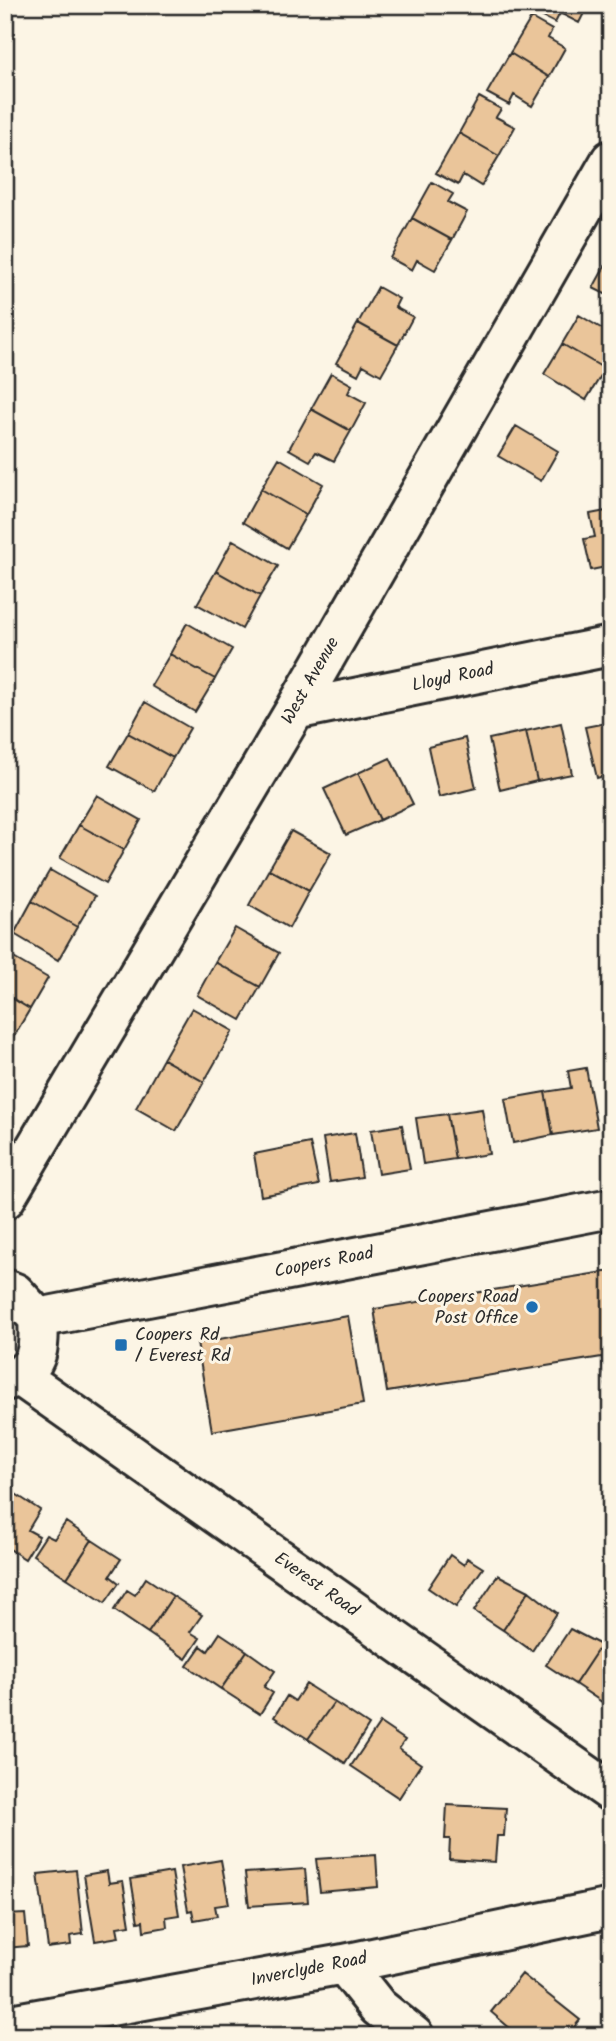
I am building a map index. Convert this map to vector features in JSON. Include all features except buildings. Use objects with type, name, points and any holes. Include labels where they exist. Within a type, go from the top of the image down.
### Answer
[{"type":"street","name":"West Avenue","points":[[5,1199],[295,710],[611,159]]},
{"type":"street","name":"Lloyd Road","points":[[295,710],[611,646]]},
{"type":"street","name":"Coopers Road","points":[[38,1318],[611,1209]]},
{"type":"street","points":[[5,1289],[15,1293],[38,1318],[40,1350],[13,1379]]},
{"type":"street","name":"Everest Road","points":[[13,1379],[611,1792]]},
{"type":"street","name":"Inverclyde Road","points":[[5,2025],[344,1964],[611,1908]]},
{"type":"street","points":[[344,1964],[378,2007],[414,2036]]},
{"type":"place","name":"Coopers Road Post Office","points":[[532,1307]]},
{"type":"place","name":"Coopers Rd / Everest Rd","points":[[121,1345]]}]
